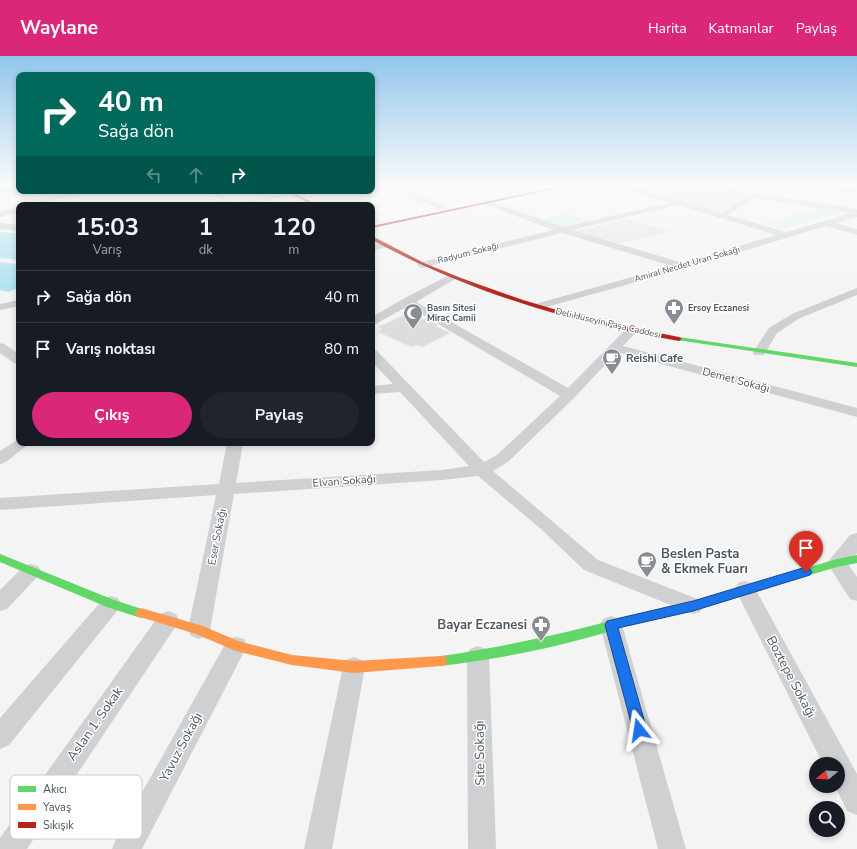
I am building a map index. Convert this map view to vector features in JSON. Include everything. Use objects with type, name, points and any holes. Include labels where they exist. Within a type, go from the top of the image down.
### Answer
[{"type":"main road","points":[[375,226],[400,221]]},
{"type":"main road","name":"Deli Hüseyin Paşa Caddesi","points":[[375,240],[422,265],[451,277],[580,318],[632,330],[759,352],[857,365]]},
{"type":"main road","points":[[0,558],[111,604],[199,630],[236,646],[292,660],[354,667],[425,663],[478,656],[578,636],[611,625],[693,606],[746,589],[837,563],[857,559]]},
{"type":"street","points":[[538,221],[562,230],[683,266]]},
{"type":"street","name":"Radyum Sokağı","points":[[422,265],[602,221]]},
{"type":"street","points":[[739,221],[785,235]]},
{"type":"street","points":[[830,222],[857,227]]},
{"type":"street","points":[[830,222],[857,232]]},
{"type":"street","name":"Amiral Necdet Uran Sokağı","points":[[539,306],[683,266],[830,222]]},
{"type":"street","points":[[0,226],[16,228]]},
{"type":"street","points":[[375,247],[384,245]]},
{"type":"street","points":[[375,320],[451,277]]},
{"type":"street","points":[[759,352],[773,331],[796,316],[857,291]]},
{"type":"street","points":[[0,296],[16,293]]},
{"type":"street","points":[[407,301],[569,395]]},
{"type":"street","points":[[0,307],[16,304]]},
{"type":"street","name":"Elvan Sokağı","points":[[0,504],[442,475],[482,470],[503,458],[569,395],[632,330]]},
{"type":"street","points":[[0,347],[10,358]]},
{"type":"street","name":"Demet Sokağı","points":[[615,348],[857,413]]},
{"type":"street","points":[[375,357],[482,470],[547,525],[591,565],[693,606]]},
{"type":"street","points":[[375,390],[404,387]]},
{"type":"street","points":[[0,459],[18,446]]},
{"type":"street","name":"Eser Sokağı","points":[[199,630],[234,446]]},
{"type":"street","points":[[857,540],[837,563],[857,593]]},
{"type":"street","points":[[0,603],[31,571]]},
{"type":"street","name":"Boztepe Sokağı","points":[[746,589],[834,757]]},
{"type":"street","points":[[0,737],[111,604]]},
{"type":"street","name":"Aslan 1. Sokak","points":[[60,775],[168,620]]},
{"type":"street","points":[[611,625],[672,849]]},
{"type":"street","name":"Yavuz Sokağı","points":[[142,819],[236,646]]},
{"type":"street","name":"Site Sokağı","points":[[478,656],[482,849]]},
{"type":"street","points":[[318,849],[354,667]]},
{"type":"street","name":"Boztepe Sokağı","points":[[845,778],[857,801]]},
{"type":"street","name":"Aslan 1. Sokak","points":[[10,849],[17,839]]},
{"type":"street","name":"Yavuz Sokağı","points":[[126,849],[131,839]]},
{"type":"shaded area","points":[[619,221],[634,221],[670,232],[616,244],[576,231]]},
{"type":"green space","points":[[543,221],[582,221],[559,227]]},
{"type":"green space","points":[[775,221],[811,221],[781,229],[765,224]]},
{"type":"water","points":[[0,232],[16,234],[16,260],[0,258]]},
{"type":"water","points":[[0,262],[16,264],[16,288],[9,292],[0,290]]},
{"type":"building","name":"Basın Sitesi Miraç Camii","points":[[407,314],[420,319],[428,319],[437,325],[437,327],[450,333],[422,347],[417,345],[412,347],[378,332],[382,329],[378,327]]},
{"type":"traffic: fast","points":[[679,339],[857,365]]},
{"type":"traffic: fast","points":[[0,558],[111,604],[141,613]]},
{"type":"traffic: fast","points":[[793,576],[837,563],[857,559]]},
{"type":"traffic: fast","points":[[441,661],[478,656],[579,635],[628,621]]},
{"type":"traffic: slow","points":[[628,621],[693,606],[793,576]]},
{"type":"traffic: slow","points":[[141,613],[199,630],[236,646],[292,660],[354,667],[441,661]]},
{"type":"traffic: jam","points":[[375,226],[400,221]]},
{"type":"traffic: jam","points":[[375,240],[422,264],[459,280],[490,291],[552,311],[583,319],[615,327],[679,339]]},
{"type":"place","name":"Ersoy Eczanesi","points":[[674,325]]},
{"type":"place","name":"Basın Sitesi Miraç Camii","points":[[413,330]]},
{"type":"place","name":"Reishi Cafe","points":[[612,375]]},
{"type":"place","name":"Beslen Pasta & Ekmek Fuarı","points":[[647,578]]},
{"type":"place","name":"Bayar Eczanesi","points":[[541,642]]},
{"type":"route","points":[[639,730],[611,625],[693,606],[806,572]]}]
